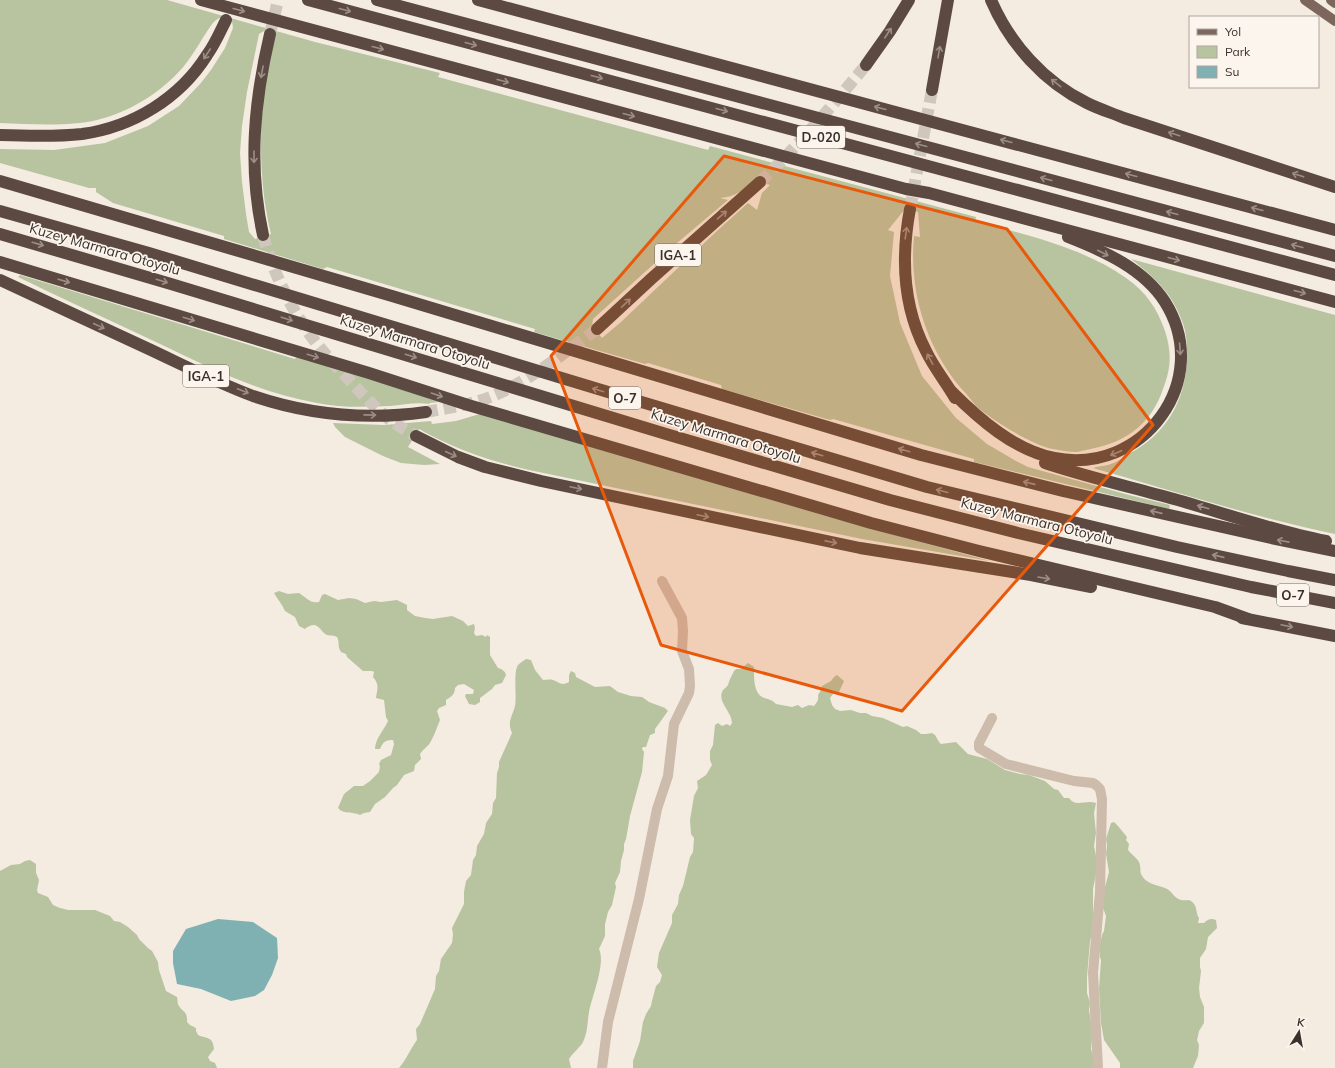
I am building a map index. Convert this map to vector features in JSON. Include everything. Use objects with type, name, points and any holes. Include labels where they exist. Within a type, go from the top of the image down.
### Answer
[{"type":"highway","points":[[201,0],[906,189],[929,193],[1335,302]]},
{"type":"highway","name":"D-020","points":[[308,0],[1335,275]]},
{"type":"highway","name":"D-020","points":[[377,0],[1335,256]]},
{"type":"highway","points":[[478,0],[1335,230]]},
{"type":"highway","points":[[866,65],[890,31],[909,0]]},
{"type":"highway","points":[[932,90],[948,0]]},
{"type":"highway","points":[[991,0],[1009,34],[1034,65],[1061,88],[1088,104],[1124,118],[1335,187]]},
{"type":"highway","points":[[0,141],[59,140],[77,137],[116,126],[138,117],[177,90],[192,75],[207,56],[226,20]]},
{"type":"highway","points":[[263,235],[256,194],[254,138],[258,98],[270,34]]},
{"type":"highway","points":[[0,135],[52,136],[93,132]]},
{"type":"highway","points":[[0,181],[392,296],[921,455],[1063,491],[1270,538],[1335,550]]},
{"type":"highway","name":"IGA-1","points":[[597,329],[760,182]]},
{"type":"highway","points":[[906,189],[918,195],[1056,233],[1088,245],[1106,254],[1139,274],[1150,284],[1165,303],[1172,317],[1178,336],[1180,357],[1179,373],[1175,390],[1165,410],[1155,425],[1138,441],[1109,456],[1077,461],[1053,458],[1034,452],[1000,434],[973,413],[951,391]]},
{"type":"highway","points":[[910,210],[905,240],[904,264],[911,312],[933,366],[951,391],[958,404],[982,428],[1014,448],[1045,463],[1280,530],[1335,542]]},
{"type":"highway","name":"Kuzey Marmara Otoyolu","points":[[0,211],[142,251],[927,487],[1256,565],[1335,580]]},
{"type":"highway","name":"Kuzey Marmara Otoyolu","points":[[0,234],[890,500],[1018,533],[1251,587],[1335,604]]},
{"type":"highway","points":[[0,262],[369,373],[468,405],[824,510],[979,552],[1215,607],[1248,619]]},
{"type":"highway","name":"IGA-1","points":[[0,280],[202,374],[252,395],[268,400],[332,414],[390,415],[426,412]]},
{"type":"highway","points":[[416,436],[458,457],[485,467],[541,481],[852,546],[1062,581],[1215,614],[1335,636]]},
{"type":"main road","points":[[1305,0],[1335,21]]},
{"type":"main road","points":[[1331,0],[1335,3]]},
{"type":"street","points":[[602,1068],[608,1022],[638,899],[655,817],[668,776],[674,724],[687,698],[690,686],[689,669],[682,651],[682,618],[662,581]]},
{"type":"street","points":[[992,718],[979,743],[979,748],[1006,764],[1074,781],[1093,783],[1101,792],[1100,892],[1093,973],[1098,1068]]},
{"type":"highlighted area","points":[[724,156],[1007,229],[1153,425],[902,711],[661,645],[551,356]]},
{"type":"green space","points":[[0,0],[167,0],[315,42],[440,73],[438,77],[708,150],[710,146],[976,217],[975,221],[1034,237],[1072,250],[1109,267],[1133,283],[1150,301],[1165,331],[1170,353],[1166,381],[1158,401],[1145,420],[1128,435],[1107,445],[1077,452],[1053,449],[1024,438],[1002,425],[976,406],[948,371],[937,353],[922,316],[914,276],[914,236],[920,237],[918,212],[905,209],[888,230],[894,232],[890,276],[900,323],[922,376],[956,418],[987,444],[1016,461],[1028,467],[1170,505],[1169,509],[974,462],[974,459],[722,389],[721,385],[648,363],[645,364],[534,332],[535,329],[327,267],[323,269],[224,239],[224,236],[113,203],[96,192],[96,188],[89,188],[0,163],[0,149],[54,150],[105,143],[148,126],[179,106],[200,84],[225,48],[233,28],[232,21],[219,18],[211,26],[187,63],[166,84],[145,100],[121,112],[97,120],[74,124],[0,123]],"holes":[[[264,31],[273,34],[265,84],[261,134],[263,184],[271,234],[255,239],[249,232],[242,182],[240,153],[247,92],[259,34]],[[755,181],[770,185],[762,193],[757,210],[748,203],[602,338],[592,326],[593,319],[677,243],[728,200],[720,198],[735,195]]]},
{"type":"green space","points":[[1131,259],[1335,315],[1335,534],[1244,512],[1093,468],[1109,465],[1141,447],[1163,427],[1178,402],[1186,373],[1187,357],[1185,330],[1178,311],[1168,294],[1155,279]]},
{"type":"green space","points":[[20,275],[295,359],[297,356],[382,382],[439,402],[429,404],[414,403],[362,407],[326,405],[275,393],[236,379],[197,362],[18,277]]},
{"type":"green space","points":[[483,413],[822,515],[990,561],[862,539],[529,470],[472,454],[445,443],[419,429],[408,447],[440,464],[424,465],[401,463],[383,456],[345,437],[333,423],[384,425],[431,421],[432,424],[456,421]]},
{"type":"green space","points":[[279,591],[288,594],[299,593],[313,602],[319,602],[322,595],[325,594],[338,600],[349,598],[365,603],[397,600],[407,605],[407,610],[415,616],[433,619],[452,616],[463,621],[468,626],[474,624],[474,633],[476,636],[482,635],[486,637],[487,635],[490,637],[490,655],[498,668],[503,670],[506,675],[502,683],[495,685],[480,698],[480,702],[475,705],[469,704],[465,696],[466,694],[473,694],[474,690],[464,684],[458,685],[450,698],[446,700],[446,705],[439,708],[437,711],[440,720],[434,736],[420,754],[421,759],[415,765],[414,771],[404,775],[397,785],[385,797],[375,804],[370,812],[360,815],[345,812],[338,808],[344,794],[354,786],[363,786],[370,781],[379,772],[379,764],[381,760],[391,755],[394,744],[393,740],[388,740],[385,742],[380,749],[375,749],[378,738],[388,721],[386,717],[384,700],[376,698],[378,687],[377,682],[373,677],[374,672],[363,671],[347,657],[346,654],[341,652],[337,637],[327,635],[316,625],[309,626],[305,629],[299,626],[295,617],[285,611],[274,593]]},
{"type":"green space","points":[[526,659],[531,660],[535,670],[543,680],[552,680],[564,684],[569,682],[569,675],[571,671],[575,673],[576,677],[595,687],[610,686],[618,692],[631,696],[642,697],[649,702],[665,708],[668,711],[655,729],[655,733],[650,735],[646,747],[643,747],[642,749],[644,752],[642,772],[630,816],[620,872],[615,883],[616,887],[612,905],[608,912],[605,924],[605,936],[599,949],[601,955],[600,971],[589,1012],[586,1034],[582,1044],[569,1059],[571,1068],[399,1068],[417,1040],[416,1029],[420,1024],[435,989],[436,976],[439,971],[441,959],[452,943],[452,928],[464,904],[466,881],[471,875],[477,846],[484,834],[486,823],[492,814],[493,803],[496,798],[499,762],[512,733],[510,723],[515,706],[515,679],[518,665]]},
{"type":"green space","points":[[748,663],[754,667],[755,683],[759,694],[776,704],[792,707],[798,705],[802,708],[809,705],[814,706],[818,701],[818,695],[822,686],[831,681],[837,675],[844,681],[839,692],[833,694],[830,698],[835,709],[840,711],[851,710],[866,713],[883,718],[903,727],[907,726],[921,734],[932,733],[941,744],[956,742],[968,754],[987,759],[1005,770],[1029,775],[1045,781],[1054,789],[1058,790],[1064,798],[1069,798],[1078,803],[1096,803],[1094,813],[1096,833],[1094,846],[1096,856],[1096,874],[1093,889],[1093,930],[1090,941],[1087,977],[1087,993],[1090,1003],[1089,1010],[1092,1037],[1091,1049],[1094,1059],[1093,1068],[633,1068],[633,1061],[640,1041],[643,1022],[651,1006],[656,986],[660,982],[662,975],[657,967],[659,953],[672,923],[672,915],[678,904],[679,895],[683,886],[690,857],[693,852],[694,838],[691,834],[690,820],[694,796],[698,788],[697,781],[706,775],[712,765],[710,760],[710,751],[713,745],[715,725],[718,723],[722,726],[727,724],[730,726],[732,723],[730,715],[723,704],[721,696],[722,692],[728,685],[734,671],[736,669],[741,669]]},
{"type":"green space","points":[[1114,822],[1127,837],[1126,840],[1129,844],[1128,850],[1139,862],[1141,874],[1145,880],[1165,888],[1180,900],[1189,900],[1193,902],[1199,918],[1198,923],[1204,923],[1210,919],[1216,920],[1217,928],[1208,937],[1206,949],[1200,958],[1201,971],[1199,988],[1200,997],[1204,1007],[1204,1023],[1199,1031],[1197,1040],[1199,1045],[1198,1056],[1193,1068],[1120,1068],[1120,1063],[1104,1040],[1101,1023],[1099,989],[1101,960],[1100,944],[1106,916],[1103,908],[1105,887],[1109,872],[1106,854],[1106,839],[1111,823]]},
{"type":"green space","points":[[30,860],[36,864],[36,873],[39,880],[37,890],[38,893],[48,897],[53,905],[68,910],[95,910],[110,916],[114,921],[120,922],[128,927],[152,951],[158,962],[166,991],[177,997],[179,1007],[185,1013],[187,1022],[196,1028],[198,1035],[211,1040],[214,1049],[208,1057],[210,1061],[215,1063],[217,1068],[0,1068],[0,871],[11,865],[20,864]]},
{"type":"water","points":[[218,919],[253,922],[277,938],[278,958],[272,975],[264,990],[255,996],[231,1001],[201,989],[177,984],[173,963],[173,951],[186,929]]},
{"type":"tunnel","points":[[270,34],[278,0]]},
{"type":"tunnel","points":[[760,182],[788,154],[866,65]]},
{"type":"tunnel","points":[[910,209],[932,90]]},
{"type":"tunnel","points":[[263,235],[271,261],[282,288],[303,325],[316,343],[377,409],[393,422],[416,436]]},
{"type":"tunnel","points":[[426,412],[479,401],[509,389],[548,365],[597,329]]}]
